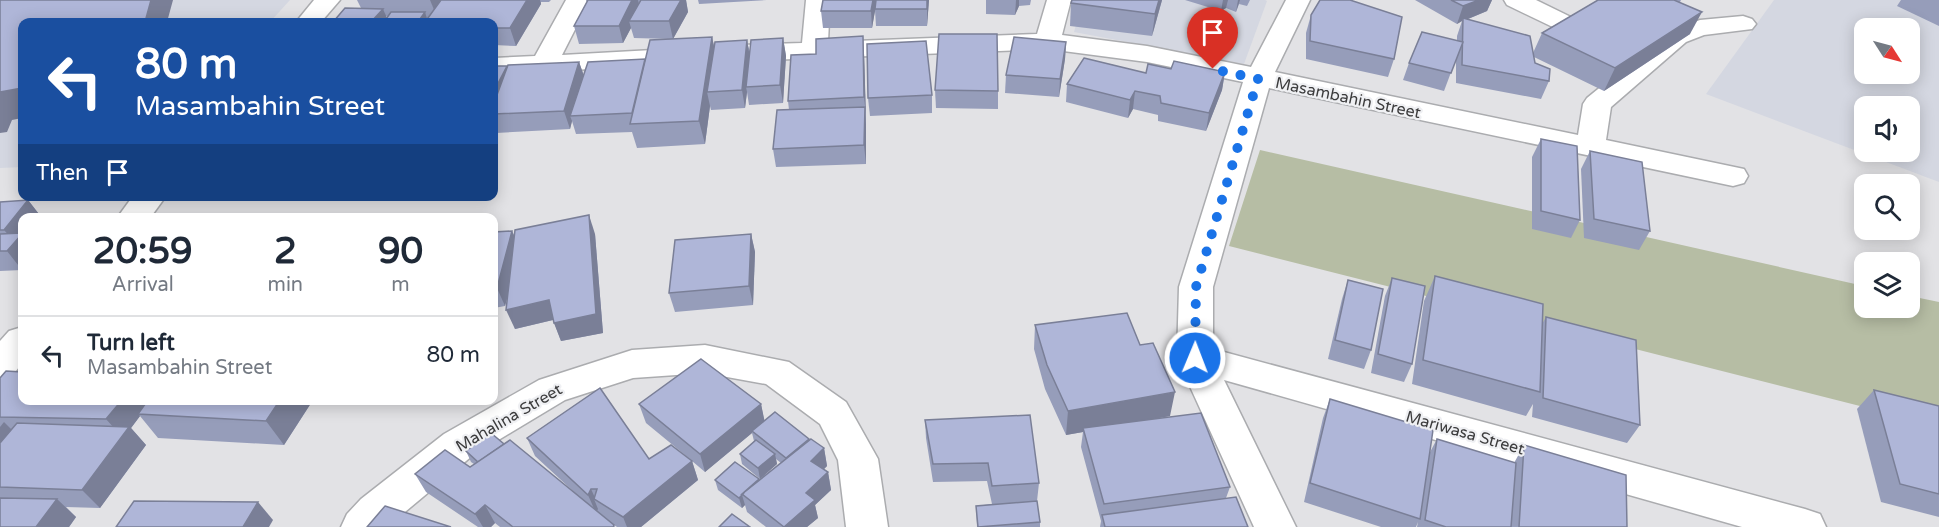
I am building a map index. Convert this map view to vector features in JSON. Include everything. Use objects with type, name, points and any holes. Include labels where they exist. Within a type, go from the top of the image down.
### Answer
[{"type":"street","points":[[312,18],[328,0]]},
{"type":"street","points":[[544,63],[578,0]]},
{"type":"street","points":[[814,49],[818,0]]},
{"type":"street","points":[[1048,41],[1059,0]]},
{"type":"street","points":[[1275,527],[1195,358],[1196,287],[1258,79],[1298,0]]},
{"type":"street","points":[[1516,0],[1568,25]]},
{"type":"street","points":[[1590,148],[1597,104],[1677,37],[1700,28],[1743,24]]},
{"type":"street","name":"Masambahin Street","points":[[498,66],[814,49],[1048,41],[1147,54],[1258,79],[1733,176]]},
{"type":"street","points":[[136,213],[147,201]]},
{"type":"street","points":[[0,365],[18,345]]},
{"type":"street","name":"Mariwasa Street","points":[[1195,358],[1805,527]]},
{"type":"street","name":"Mahalina Street","points":[[362,527],[375,512],[458,445],[552,390],[632,363],[705,359],[777,372],[833,413],[858,459],[867,527]]},
{"type":"shaded area","points":[[0,0],[290,0],[274,18],[18,18],[18,167],[0,168]]},
{"type":"shaded area","points":[[1083,0],[1267,1],[1244,64],[1074,32]]},
{"type":"shaded area","points":[[1774,0],[1939,0],[1939,182],[1886,162],[1920,162],[1920,96],[1854,96],[1854,150],[1706,94]]},
{"type":"green space","points":[[1260,150],[1854,284],[1854,318],[1920,318],[1920,298],[1939,302],[1939,426],[1229,246]]},
{"type":"building","points":[[0,0],[151,0],[146,18],[18,18],[18,89],[0,92]]},
{"type":"building","points":[[441,0],[527,0],[510,28],[498,28],[498,18],[428,18]]},
{"type":"building","points":[[588,0],[632,0],[619,26],[574,26]]},
{"type":"building","points":[[641,0],[681,0],[669,21],[629,21]]},
{"type":"building","points":[[823,0],[873,0],[871,11],[821,11]]},
{"type":"building","points":[[876,0],[927,0],[927,9],[875,9]]},
{"type":"building","points":[[1072,0],[1159,0],[1155,14],[1071,3]]},
{"type":"building","points":[[1320,0],[1350,0],[1402,17],[1394,59],[1310,41],[1311,15]]},
{"type":"building","points":[[1451,0],[1479,0],[1463,6]]},
{"type":"building","points":[[1598,0],[1674,0],[1702,12],[1615,68],[1542,33]]},
{"type":"building","points":[[345,8],[383,9],[375,18],[336,18]]},
{"type":"building","points":[[391,12],[425,12],[421,18],[387,18]]},
{"type":"building","points":[[1463,18],[1530,36],[1535,63],[1550,69],[1549,81],[1462,65]]},
{"type":"building","points":[[1422,32],[1463,42],[1451,73],[1409,63]]},
{"type":"building","points":[[939,34],[997,34],[998,91],[935,90]]},
{"type":"building","points":[[863,36],[864,97],[788,101],[791,55],[816,54],[816,39]]},
{"type":"building","points":[[712,37],[699,121],[630,124],[650,40]]},
{"type":"building","points":[[1014,37],[1066,42],[1060,79],[1006,75]]},
{"type":"building","points":[[783,38],[780,85],[746,87],[751,40]]},
{"type":"building","points":[[747,40],[742,90],[707,92],[715,42]]},
{"type":"building","points":[[926,41],[932,95],[868,98],[867,44]]},
{"type":"building","points":[[1084,58],[1146,73],[1148,64],[1171,69],[1174,61],[1225,72],[1209,113],[1161,103],[1160,96],[1135,91],[1130,100],[1067,84]]},
{"type":"building","points":[[645,59],[632,113],[570,116],[588,62]]},
{"type":"building","points":[[579,62],[564,111],[498,114],[498,92],[508,65]]},
{"type":"building","points":[[498,66],[507,66],[498,83]]},
{"type":"building","points":[[865,107],[864,145],[773,149],[777,110]]},
{"type":"building","points":[[1541,139],[1577,146],[1580,220],[1541,211]]},
{"type":"building","points":[[1590,151],[1642,162],[1650,231],[1594,219]]},
{"type":"building","points":[[27,201],[4,230],[0,230],[0,202]]},
{"type":"building","points":[[589,215],[596,314],[554,323],[549,300],[506,310],[515,230]]},
{"type":"building","points":[[512,231],[498,284],[498,232]]},
{"type":"building","points":[[18,233],[18,239],[7,251],[0,251],[0,234]]},
{"type":"building","points":[[751,234],[749,286],[669,293],[675,240]]},
{"type":"building","points":[[1435,276],[1543,304],[1540,392],[1423,360]]},
{"type":"building","points":[[1392,278],[1425,286],[1412,364],[1378,354]]},
{"type":"building","points":[[1348,280],[1383,289],[1371,350],[1335,340]]},
{"type":"building","points":[[1127,313],[1140,345],[1153,343],[1175,392],[1068,411],[1047,365],[1035,325]]},
{"type":"building","points":[[1546,317],[1636,340],[1640,425],[1543,398]]},
{"type":"building","points":[[701,359],[761,404],[700,454],[639,404]]},
{"type":"building","points":[[6,371],[18,372],[18,405],[118,405],[106,419],[0,417],[0,378]]},
{"type":"building","points":[[600,388],[649,459],[671,445],[692,461],[623,517],[594,499],[597,489],[591,489],[588,495],[527,438]]},
{"type":"building","points":[[1874,390],[1939,406],[1939,494],[1900,484]]},
{"type":"building","points":[[1330,399],[1433,430],[1420,519],[1310,483]]},
{"type":"building","points":[[144,405],[277,405],[266,421],[138,414]]},
{"type":"building","points":[[775,412],[809,439],[786,458],[752,431]]},
{"type":"building","points":[[1201,413],[1230,487],[1104,504],[1083,428]]},
{"type":"building","points":[[1030,415],[1039,483],[992,486],[988,463],[933,464],[925,420]]},
{"type":"building","points":[[17,423],[129,427],[82,490],[0,487],[0,443]]},
{"type":"building","points":[[491,433],[504,444],[478,462],[466,451]]},
{"type":"building","points":[[811,439],[824,448],[811,461],[828,472],[806,493],[815,500],[784,527],[742,494]]},
{"type":"building","points":[[1437,439],[1516,463],[1511,527],[1446,527],[1425,520]]},
{"type":"building","points":[[510,440],[614,525],[613,527],[513,527],[485,505],[475,514],[415,474],[445,450],[470,467]]},
{"type":"building","points":[[756,440],[775,454],[758,468],[740,454]]},
{"type":"building","points":[[1524,445],[1626,475],[1627,527],[1519,527]]},
{"type":"building","points":[[735,462],[759,479],[739,498],[715,480]]},
{"type":"building","points":[[1236,497],[1248,527],[1105,527],[1102,515]]},
{"type":"building","points":[[0,498],[57,499],[36,527],[0,527]]},
{"type":"building","points":[[134,501],[258,502],[243,527],[116,527]]},
{"type":"building","points":[[1037,501],[1040,522],[978,527],[976,506]]},
{"type":"building","points":[[385,506],[451,527],[367,527]]},
{"type":"building","points":[[732,514],[750,527],[719,527]]},
{"type":"route","points":[[1195,358],[1196,287],[1258,79],[1213,69]]}]
